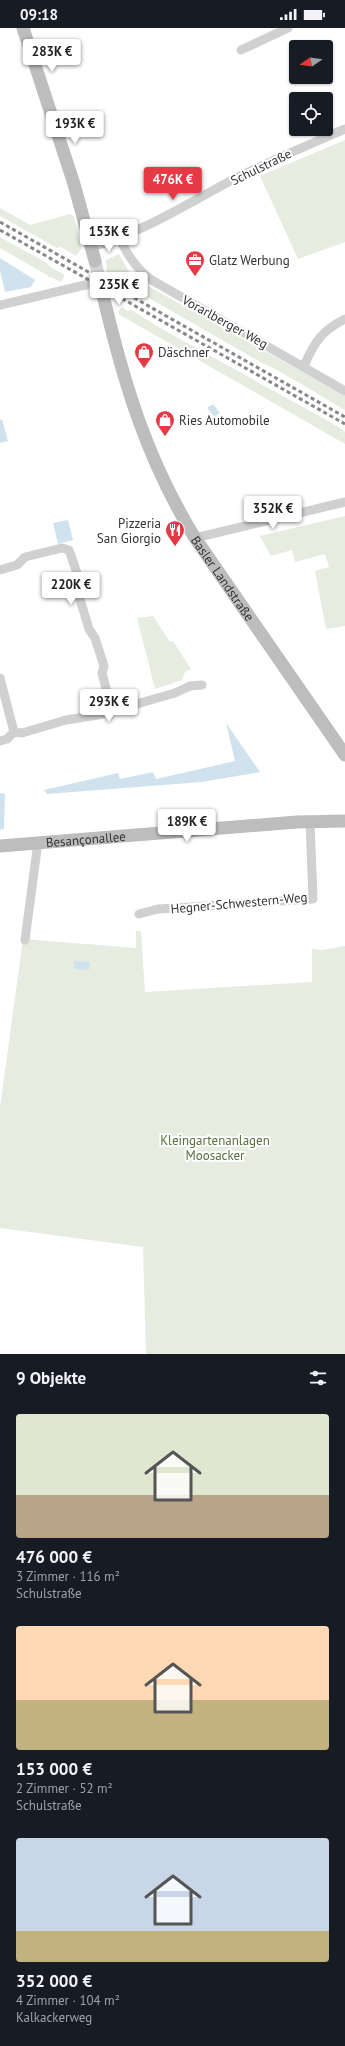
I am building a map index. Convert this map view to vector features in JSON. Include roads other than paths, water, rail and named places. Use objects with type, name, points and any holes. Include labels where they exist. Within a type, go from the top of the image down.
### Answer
[{"type":"street","points":[[23,28],[74,184],[95,261]]},
{"type":"street","points":[[241,50],[288,28]]},
{"type":"street","name":"Schulstraße","points":[[92,247],[145,228],[284,155],[345,129]]},
{"type":"street","name":"Vorarlberger Weg","points":[[119,238],[131,261],[150,279],[304,366],[345,391]]},
{"type":"street","points":[[0,305],[85,285]]},
{"type":"street","name":"Basler Landstraße","points":[[103,295],[136,418],[158,472],[173,502],[195,538],[345,755]]},
{"type":"street","points":[[304,366],[314,344],[329,326],[345,319]]},
{"type":"street","points":[[195,538],[345,502]]},
{"type":"street","points":[[0,570],[17,565],[25,557],[62,548],[69,550],[80,582],[79,596],[89,629],[95,638],[104,666],[102,673],[112,711]]},
{"type":"street","points":[[0,678],[14,732]]},
{"type":"street","points":[[0,741],[6,739],[14,732],[22,733],[66,720],[75,720],[112,711],[175,693],[190,686],[202,685]]},
{"type":"street","name":"Besançonallee","points":[[0,846],[19,843],[310,822],[345,821]]},
{"type":"street","name":"Hegner-Schwestern-Weg","points":[[138,914],[158,909],[313,899],[310,822]]},
{"type":"street","name":"Besançonallee","points":[[0,840],[19,843]]},
{"type":"street","points":[[26,940],[38,842]]},
{"type":"water","points":[[0,258],[35,280],[31,287],[5,292],[0,271]]},
{"type":"water","points":[[213,404],[220,413],[214,417],[207,408]]},
{"type":"water","points":[[2,419],[8,441],[0,443],[0,420]]},
{"type":"water","points":[[68,520],[73,540],[58,544],[53,523]]},
{"type":"water","points":[[226,723],[260,772],[202,782],[47,794],[44,790],[118,773],[120,779],[153,772],[156,779],[235,761]]},
{"type":"water","points":[[0,793],[5,794],[4,829],[0,830]]},
{"type":"water","points":[[74,961],[90,962],[89,970],[74,969]]},
{"type":"tunnel","points":[[95,261],[103,295]]},
{"type":"tunnel","points":[[85,285],[100,282]]},
{"type":"railway","points":[[0,222],[345,417]]},
{"type":"railway","points":[[0,230],[345,424]]},
{"type":"place","name":"Glatz Werbung","points":[[195,277]]},
{"type":"place","name":"Däschner","points":[[144,369]]},
{"type":"place","name":"Ries Automobile","points":[[165,437]]},
{"type":"place","name":"Pizzeria San Giorgio","points":[[175,547]]},
{"type":"park label","name":"Kleingartenanlagen Moosacker","points":[[215,1148]]}]
